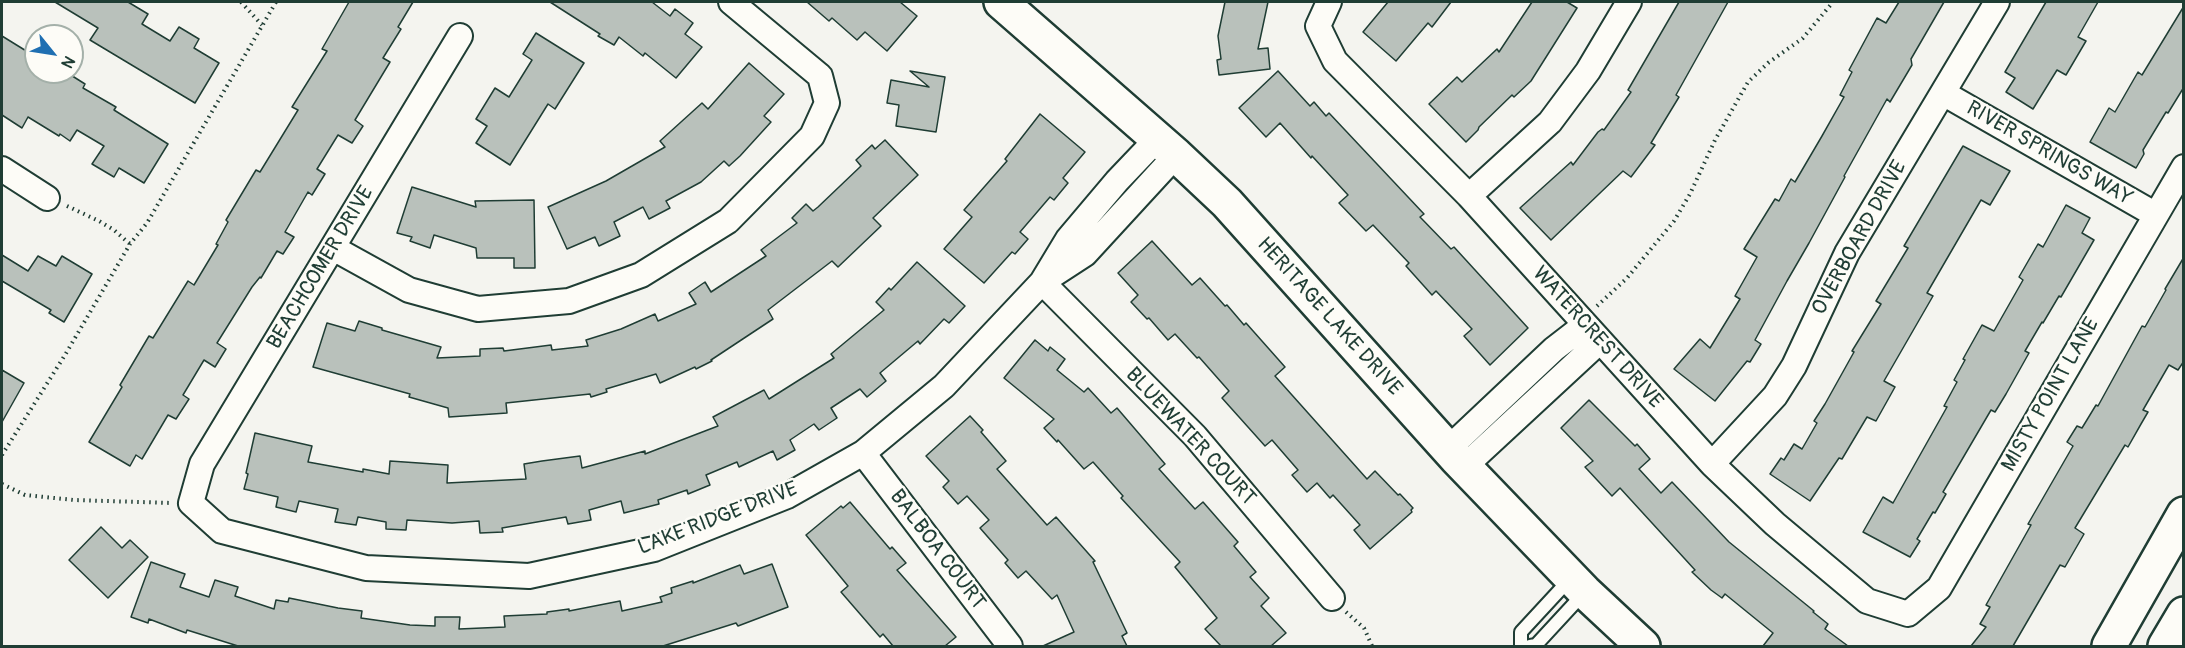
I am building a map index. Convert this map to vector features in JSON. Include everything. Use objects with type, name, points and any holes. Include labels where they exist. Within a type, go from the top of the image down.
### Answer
[{"type":"street","points":[[333,248],[409,290],[478,309],[569,301],[641,275],[728,221],[812,136],[827,103],[820,76],[731,2]]},
{"type":"street","name":"HERITAGE LAKE DRIVE","points":[[1001,2],[1167,146],[1227,203],[1456,458],[1578,585],[1643,646]]},
{"type":"street","name":"WATERCREST DRIVE","points":[[1329,2],[1318,26],[1335,62],[1469,196],[1712,464],[1775,524],[1867,601],[1908,614]]},
{"type":"street","points":[[1469,196],[1550,122],[1588,71],[1629,2]]},
{"type":"street","name":"OVERBOARD DRIVE","points":[[1712,464],[1775,396],[1794,366],[1847,253],[1996,2]]},
{"type":"street","name":"BEACHCOMER DRIVE","points":[[191,503],[202,464],[460,36]]},
{"type":"street","name":"RIVER SPRINGS WAY","points":[[1943,93],[2156,215]]},
{"type":"street","name":"LAKE RIDGE DRIVE","points":[[191,503],[222,531],[366,568],[529,576],[654,549],[787,496],[863,453],[944,386],[1042,282],[1085,254],[1167,146]]},
{"type":"street","name":"MISTY POINT LANE","points":[[1908,614],[1939,588],[2184,167]]},
{"type":"street","points":[[2,169],[47,198]]},
{"type":"street","name":"BLUEWATER COURT","points":[[1042,282],[1196,436],[1332,598]]},
{"type":"street","points":[[1456,458],[1589,329]]},
{"type":"street","name":"BALBOA COURT","points":[[863,453],[1010,646]]},
{"type":"street","points":[[2109,646],[2184,514]]},
{"type":"street","points":[[2165,646],[2184,614]]},
{"type":"lane","points":[[1521,646],[1521,632],[1578,585]]},
{"type":"lane","points":[[1530,646],[1536,645],[1578,585]]},
{"type":"path","points":[[241,2],[262,25]]},
{"type":"path","points":[[2,455],[65,355],[130,244],[147,223],[276,2]]},
{"type":"path","points":[[1589,329],[1674,221],[1690,194],[1715,140],[1748,82],[1768,63],[1803,38],[1833,2]]},
{"type":"path","points":[[47,198],[99,221],[130,244]]},
{"type":"path","points":[[2,484],[25,495],[74,500],[191,503]]},
{"type":"path","points":[[1332,598],[1364,628],[1372,646]]},
{"type":"building","points":[[55,2],[128,2],[148,14],[142,24],[170,41],[179,27],[199,39],[194,48],[219,63],[195,103],[90,40],[98,28]]},
{"type":"building","points":[[349,2],[413,2],[398,27],[401,29],[383,58],[390,62],[355,120],[363,126],[352,143],[338,135],[317,169],[325,174],[312,195],[308,192],[285,232],[294,237],[283,254],[277,251],[217,343],[226,349],[215,367],[204,360],[183,395],[189,399],[176,419],[168,415],[142,459],[136,455],[130,466],[89,442],[149,336],[153,338],[188,281],[194,285],[218,245],[216,244],[228,222],[226,220],[256,170],[260,172],[298,110],[292,107],[327,51],[322,49]]},
{"type":"building","points":[[550,2],[652,2],[670,16],[675,9],[693,23],[685,34],[702,47],[676,78],[645,53],[643,56],[619,37],[614,45]]},
{"type":"building","points":[[807,2],[900,2],[917,16],[887,51],[865,32],[857,40],[832,18],[829,21]]},
{"type":"building","points":[[1225,2],[1268,2],[1258,49],[1268,48],[1270,69],[1219,75],[1217,60],[1221,59],[1218,36]]},
{"type":"building","points":[[1388,2],[1451,2],[1432,27],[1428,23],[1396,61],[1363,32]]},
{"type":"building","points":[[1532,2],[1567,2],[1577,8],[1531,81],[1514,97],[1512,95],[1466,142],[1429,104],[1457,77],[1462,82],[1497,49],[1499,52]]},
{"type":"building","points":[[1679,2],[1728,2],[1676,95],[1679,97],[1651,143],[1655,145],[1631,177],[1623,171],[1551,240],[1520,208],[1571,162],[1573,165],[1598,132],[1604,130],[1631,92],[1628,90]]},
{"type":"building","points":[[1899,2],[1944,2],[1911,59],[1912,65],[1890,102],[1887,99],[1755,340],[1761,344],[1750,362],[1747,361],[1715,401],[1674,369],[1700,339],[1710,348],[1740,299],[1735,296],[1757,257],[1744,249],[1775,199],[1779,201],[1791,179],[1795,182],[1822,136],[1844,97],[1840,95],[1852,72],[1849,70],[1877,18],[1886,23]]},
{"type":"building","points":[[2046,2],[2098,2],[2078,37],[2086,41],[2066,75],[2057,70],[2033,109],[2006,92],[2015,78],[2005,72]]},
{"type":"building","points":[[2184,6],[2184,87],[2143,150],[2144,154],[2136,168],[2090,142],[2109,108],[2115,112],[2138,72],[2142,75]]},
{"type":"building","points":[[536,33],[584,63],[555,109],[548,104],[510,165],[476,143],[487,126],[476,119],[495,88],[509,97],[532,60],[523,54]]},
{"type":"building","points":[[2,36],[24,50],[24,84],[84,83],[85,84],[83,88],[116,107],[114,110],[168,144],[144,183],[119,168],[114,177],[92,164],[104,146],[77,130],[70,141],[28,117],[22,128],[2,115]]},
{"type":"building","points":[[749,63],[784,94],[764,116],[771,122],[740,156],[729,166],[724,161],[701,182],[666,201],[670,208],[649,219],[643,207],[614,222],[620,236],[599,246],[595,237],[567,249],[548,207],[606,181],[665,147],[660,141],[702,103],[708,109]]},
{"type":"building","points":[[910,71],[945,77],[936,132],[896,126],[899,105],[887,103],[891,80],[929,87]]},
{"type":"building","points":[[1278,71],[1310,106],[1314,102],[1326,116],[1329,113],[1424,214],[1420,217],[1451,249],[1454,247],[1528,328],[1490,365],[1464,336],[1472,329],[1436,291],[1432,295],[1406,266],[1409,263],[1373,225],[1366,231],[1339,203],[1348,195],[1280,123],[1266,137],[1239,108]]},
{"type":"building","points":[[1040,114],[1085,152],[1063,178],[1068,183],[1054,200],[1050,197],[1020,232],[1028,239],[1015,254],[1012,252],[984,283],[944,249],[972,217],[964,210],[1007,161],[1005,159]]},
{"type":"building","points":[[885,140],[918,175],[873,218],[881,226],[838,267],[832,261],[768,310],[773,319],[712,361],[696,369],[695,367],[660,383],[656,374],[606,389],[607,392],[591,397],[590,394],[506,403],[507,413],[449,417],[448,408],[409,397],[410,394],[313,367],[327,323],[355,331],[359,321],[382,328],[382,330],[441,347],[437,358],[480,356],[480,349],[503,348],[504,351],[551,345],[552,350],[588,346],[586,340],[621,329],[655,314],[658,321],[696,304],[689,293],[705,282],[711,292],[766,256],[761,250],[797,223],[792,218],[806,204],[813,211],[818,207],[861,166],[856,160],[872,145],[875,149]]},
{"type":"building","points":[[1963,146],[2010,171],[1990,205],[1981,200],[1927,293],[1933,296],[1884,381],[1895,387],[1876,421],[1867,417],[1842,459],[1839,458],[1810,501],[1770,474],[1781,458],[1784,460],[1794,444],[1802,449],[1817,423],[1814,421],[1854,352],[1852,351],[1881,304],[1876,301],[1908,248],[1904,246]]},
{"type":"building","points":[[412,187],[476,207],[475,201],[534,200],[535,268],[514,268],[514,258],[477,258],[476,248],[434,235],[430,248],[410,241],[412,237],[397,233]]},
{"type":"building","points":[[2066,205],[2090,218],[2082,233],[2094,240],[2061,297],[2059,296],[2025,351],[2029,353],[2006,394],[1995,412],[1991,410],[1943,492],[1946,494],[1917,539],[1920,541],[1910,557],[1863,532],[1883,497],[1893,503],[1947,407],[1944,406],[1957,382],[1954,380],[1982,325],[1994,331],[2023,280],[2019,277],[2038,244],[2043,247]]},
{"type":"building","points":[[1152,241],[1192,285],[1200,278],[1244,325],[1246,323],[1285,367],[1275,376],[1367,479],[1375,471],[1413,508],[1412,512],[1370,549],[1354,530],[1360,525],[1333,495],[1330,498],[1317,483],[1307,492],[1292,475],[1298,470],[1272,440],[1265,446],[1222,398],[1229,391],[1199,357],[1197,358],[1175,334],[1168,340],[1131,302],[1138,295],[1118,273]]},
{"type":"building","points":[[2,255],[28,271],[38,256],[56,266],[62,256],[92,274],[64,322],[49,313],[51,310],[2,281]]},
{"type":"building","points":[[2184,257],[2184,361],[2178,370],[2169,365],[2143,410],[2148,412],[2128,447],[2125,445],[2075,528],[2084,534],[2065,567],[2060,565],[2013,646],[1971,646],[1986,627],[1980,624],[1990,607],[1986,605],[2031,525],[2028,524],[2073,446],[2067,442],[2077,426],[2082,428],[2096,405],[2098,406],[2142,326],[2145,327]]},
{"type":"building","points":[[917,262],[965,306],[949,323],[944,319],[920,344],[918,341],[880,373],[886,381],[867,397],[860,389],[831,408],[837,418],[819,430],[814,424],[790,440],[795,450],[777,460],[773,451],[739,467],[737,462],[706,475],[710,485],[688,494],[687,490],[658,500],[659,504],[624,513],[621,501],[589,510],[591,520],[568,524],[566,517],[502,528],[503,532],[480,533],[479,521],[452,523],[407,520],[406,530],[386,529],[386,522],[358,517],[356,525],[335,522],[338,509],[299,501],[296,512],[276,507],[278,497],[244,489],[255,433],[312,446],[308,462],[363,472],[363,469],[389,474],[390,461],[448,465],[447,483],[526,479],[524,464],[542,461],[580,456],[582,468],[645,451],[645,454],[718,426],[713,417],[764,390],[769,399],[834,358],[831,354],[884,310],[876,302],[889,288],[891,290]]},
{"type":"building","points":[[1035,340],[1048,351],[1050,347],[1065,359],[1057,370],[1084,392],[1088,388],[1111,413],[1117,408],[1165,464],[1159,469],[1195,509],[1203,502],[1238,542],[1234,546],[1256,572],[1250,577],[1269,598],[1261,606],[1286,633],[1271,646],[1221,646],[1205,629],[1217,618],[1175,567],[1180,562],[1121,498],[1123,496],[1093,462],[1084,469],[1044,428],[1054,419],[1004,378]]},
{"type":"building","points":[[2,370],[24,383],[2,422]]},
{"type":"building","points":[[1589,400],[1650,459],[1639,469],[1661,493],[1672,482],[1729,542],[1814,611],[1828,624],[1825,629],[1848,646],[1763,646],[1773,633],[1725,594],[1722,598],[1711,590],[1692,572],[1695,570],[1620,488],[1612,496],[1585,467],[1593,461],[1561,428]]},
{"type":"building","points":[[970,416],[1006,461],[997,469],[1047,525],[1056,517],[1095,561],[1093,562],[1127,633],[1122,636],[1127,646],[1043,646],[1074,632],[1057,595],[1052,599],[1026,571],[1018,578],[1005,563],[1008,560],[980,528],[989,520],[967,496],[958,504],[943,487],[949,481],[926,456]]},
{"type":"building","points":[[850,502],[890,549],[892,547],[906,563],[897,570],[956,637],[945,646],[893,646],[883,634],[880,637],[841,592],[848,586],[806,535],[841,506],[843,508]]},
{"type":"building","points":[[101,527],[122,548],[130,540],[148,557],[108,598],[69,560]]},
{"type":"building","points":[[151,562],[185,574],[180,587],[209,597],[215,580],[238,587],[235,596],[274,609],[276,600],[288,602],[289,598],[362,611],[361,618],[410,625],[435,626],[435,617],[460,617],[459,629],[505,627],[504,616],[547,614],[547,612],[569,609],[569,611],[620,601],[622,611],[662,602],[660,597],[672,593],[671,588],[693,581],[693,583],[740,565],[744,574],[772,564],[788,607],[738,626],[736,623],[663,646],[238,646],[187,630],[186,633],[149,619],[148,623],[131,617]]}]
